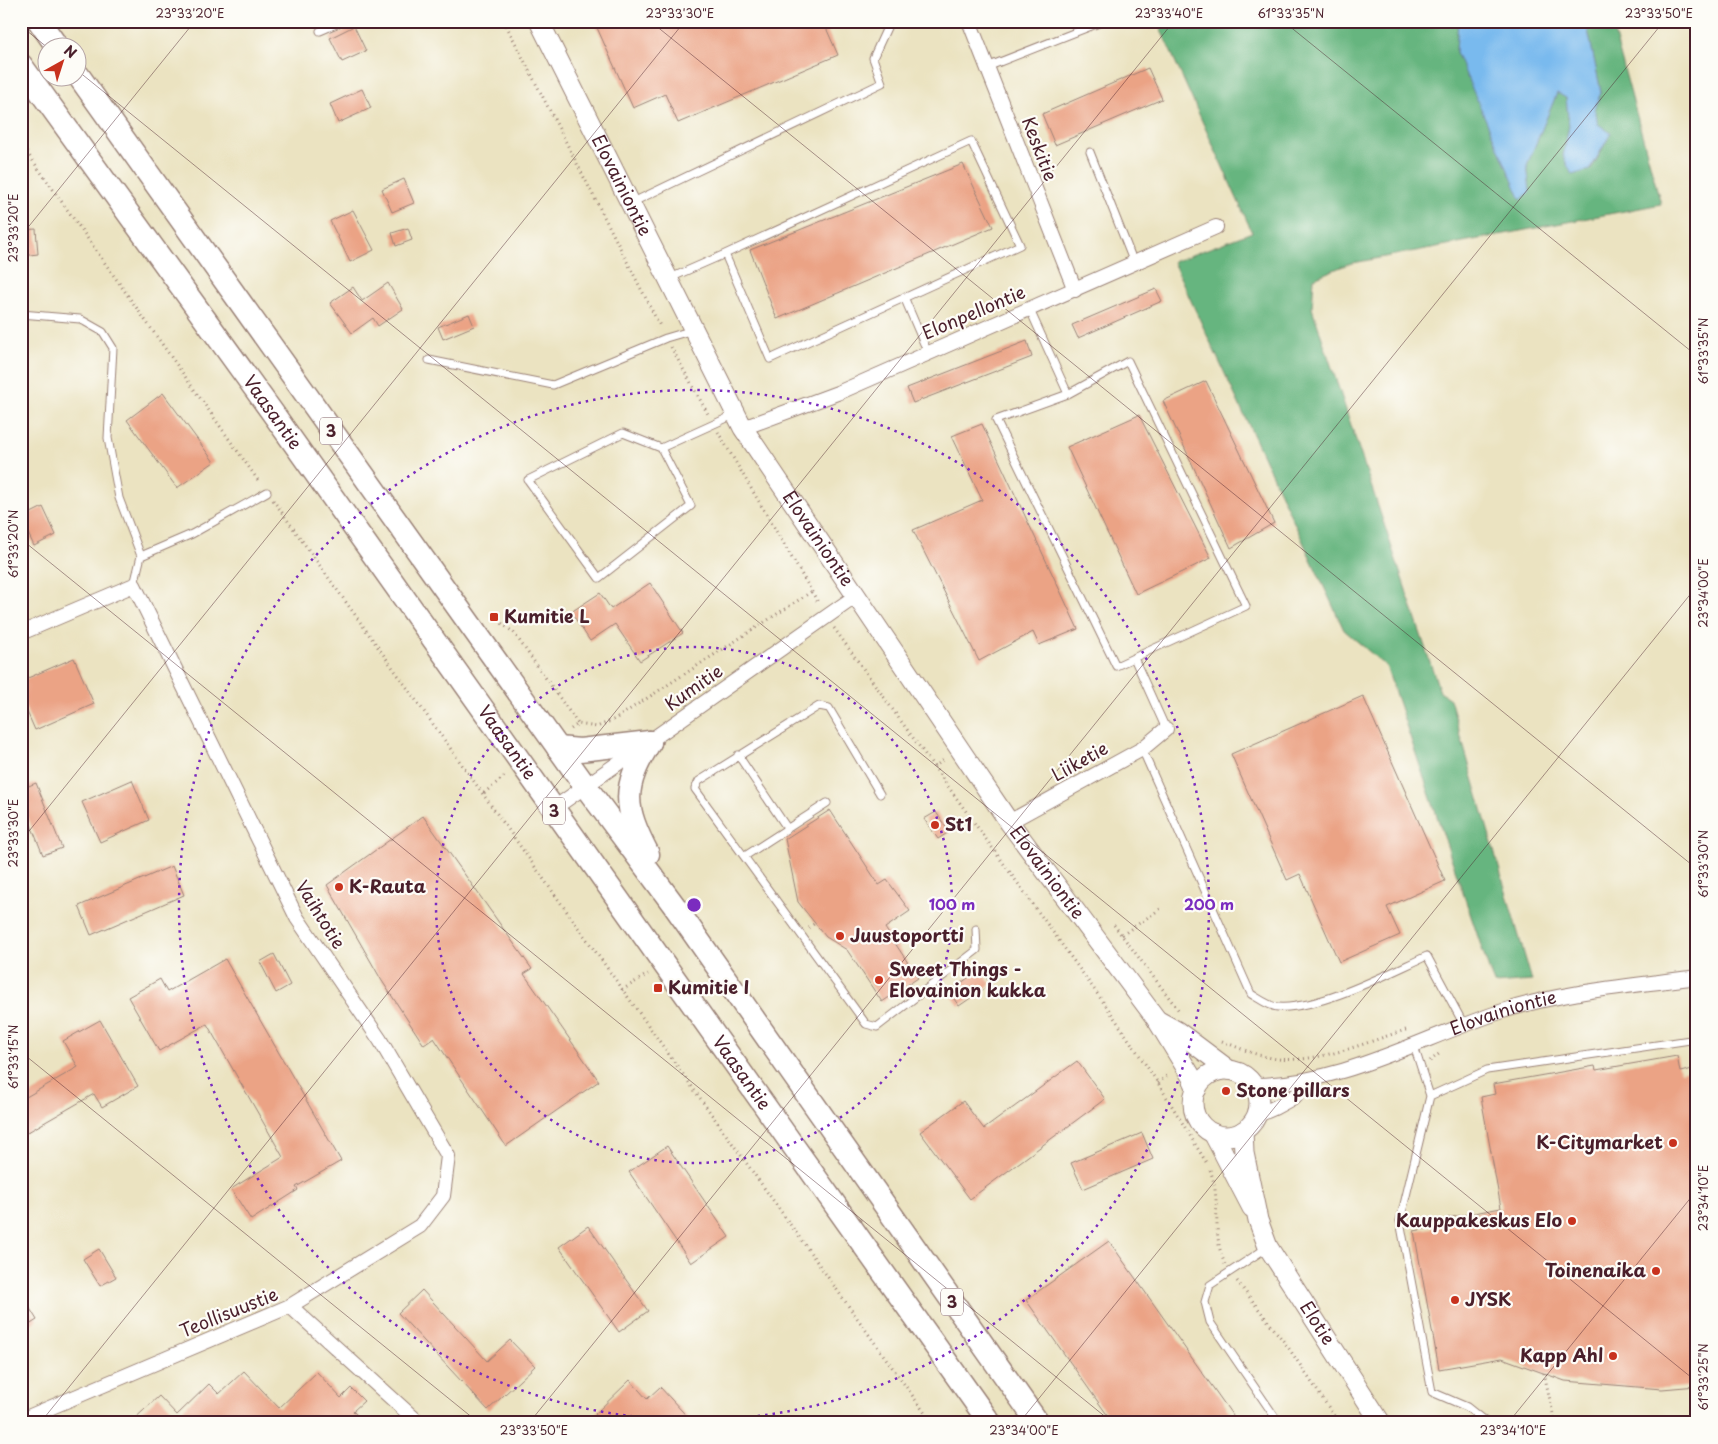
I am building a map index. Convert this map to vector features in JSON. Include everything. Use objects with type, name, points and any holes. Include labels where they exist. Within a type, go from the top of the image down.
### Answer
[{"type":"highway","points":[[40,21],[51,38]]},
{"type":"highway","name":"Vaasantie","points":[[21,65],[272,412],[990,1423]]},
{"type":"highway","name":"3","points":[[87,88],[586,787],[673,904],[1038,1423]]},
{"type":"highway","points":[[556,744],[580,750],[650,742]]},
{"type":"highway","points":[[650,742],[632,772],[628,792],[630,813],[642,843],[673,904]]},
{"type":"main road","name":"Elovainiontie","points":[[539,21],[740,421],[1008,822],[1157,1020],[1197,1089]]},
{"type":"main road","name":"Elovainiontie","points":[[1157,1020],[1177,1031],[1229,1070]]},
{"type":"main road","points":[[1229,1070],[1243,1075],[1254,1085],[1259,1100],[1257,1115],[1244,1131],[1229,1136],[1213,1133],[1204,1128],[1196,1115],[1194,1099],[1197,1089],[1210,1075],[1229,1070]]},
{"type":"main road","name":"Elotie","points":[[1244,1131],[1244,1153],[1258,1220]]},
{"type":"main road","name":"Elotie","points":[[1213,1133],[1236,1181],[1258,1220],[1268,1246],[1381,1423]]},
{"type":"street","name":"Keskitie","points":[[968,21],[1074,290]]},
{"type":"street","name":"Elonpellontie","points":[[740,421],[840,392],[1216,227]]},
{"type":"street","points":[[21,633],[134,584]]},
{"type":"street","name":"Vaihtotie","points":[[134,584],[297,918],[380,1040],[448,1156],[443,1196],[420,1226],[290,1306]]},
{"type":"street","name":"Kumitie","points":[[553,810],[856,596]]},
{"type":"street","name":"Liiketie","points":[[1008,822],[1142,750],[1166,729]]},
{"type":"street","name":"Elovainiontie","points":[[1254,1085],[1279,1085],[1318,1079],[1414,1046],[1504,1010],[1537,1002],[1697,977]]},
{"type":"street","name":"Elovainiontie","points":[[1257,1115],[1276,1108],[1300,1094],[1318,1079]]},
{"type":"street","name":"Teollisuustie","points":[[21,1420],[290,1306],[419,1423]]},
{"type":"lane","points":[[320,31],[343,21]]},
{"type":"lane","points":[[630,204],[882,83],[873,58],[890,21]]},
{"type":"lane","points":[[986,67],[1104,21]]},
{"type":"lane","points":[[668,280],[724,254],[971,141],[1020,244],[770,359],[724,254]]},
{"type":"lane","points":[[1090,152],[1134,264]]},
{"type":"lane","points":[[904,298],[928,353]]},
{"type":"lane","points":[[1030,310],[1068,394]]},
{"type":"lane","points":[[21,314],[80,319],[103,332],[114,348],[108,438],[119,498],[141,556],[134,584]]},
{"type":"lane","points":[[429,360],[553,385],[666,338],[693,330]]},
{"type":"lane","points":[[1128,361],[1246,606],[1116,666],[996,420],[1068,394],[1128,361]]},
{"type":"lane","points":[[661,448],[691,506],[599,578],[528,480],[623,433],[661,448],[714,425],[740,421]]},
{"type":"lane","points":[[141,556],[192,534],[267,492]]},
{"type":"lane","points":[[1134,658],[1166,729]]},
{"type":"lane","points":[[880,794],[829,708],[819,706],[699,781],[696,789],[866,1024],[877,1027],[977,950],[976,929]]},
{"type":"lane","points":[[1142,750],[1250,994],[1277,1007],[1306,1003],[1333,997],[1427,956],[1464,1025]]},
{"type":"lane","points":[[738,755],[787,828]]},
{"type":"lane","points":[[745,856],[827,803]]},
{"type":"lane","points":[[1430,1096],[1487,1070],[1697,1039]]},
{"type":"lane","points":[[1414,1046],[1430,1096],[1400,1222],[1407,1265],[1432,1392],[1467,1407],[1487,1423]]},
{"type":"lane","points":[[1268,1246],[1228,1271],[1210,1285],[1205,1302],[1210,1322],[1279,1423]]},
{"type":"path","points":[[504,21],[666,338],[811,592],[826,617],[1109,1010],[1158,1083],[1209,1167],[1214,1179],[1219,1252],[1228,1271],[1288,1347],[1338,1423]]},
{"type":"path","points":[[21,144],[267,492],[484,793],[622,990],[932,1423]]},
{"type":"path","points":[[556,744],[578,724],[597,726],[615,719],[811,592]]},
{"type":"path","points":[[494,617],[514,633],[578,724]]},
{"type":"path","points":[[934,767],[944,759]]},
{"type":"path","points":[[484,793],[520,763]]},
{"type":"path","points":[[1122,935],[1163,907]]},
{"type":"path","points":[[1114,925],[1181,1013]]},
{"type":"path","points":[[622,990],[648,974]]},
{"type":"path","points":[[1197,1047],[1210,1037],[1276,1059],[1302,1059],[1419,1026]]},
{"type":"path","points":[[1158,1083],[1182,1063]]},
{"type":"path","points":[[1544,1373],[1555,1423]]},
{"type":"green space","points":[[1157,21],[1458,21],[1456,52],[1530,191],[1527,165],[1557,93],[1566,97],[1569,126],[1563,156],[1591,170],[1611,133],[1598,125],[1595,108],[1601,92],[1586,21],[1611,21],[1661,204],[1348,264],[1314,278],[1312,308],[1440,692],[1450,699],[1532,981],[1494,984],[1386,666],[1344,630],[1173,262],[1252,232]]},
{"type":"water","points":[[1458,21],[1586,21],[1601,92],[1595,108],[1598,124],[1611,133],[1590,170],[1572,175],[1563,156],[1569,126],[1566,98],[1557,93],[1527,165],[1530,191],[1521,200],[1456,52]]},
{"type":"building","points":[[594,21],[823,21],[838,55],[678,123],[665,94],[633,108]]},
{"type":"building","points":[[354,26],[366,51],[342,62],[330,38]]},
{"type":"building","points":[[1148,68],[1162,99],[1055,145],[1042,114]]},
{"type":"building","points":[[362,89],[371,108],[338,123],[330,104]]},
{"type":"building","points":[[963,164],[993,227],[777,319],[750,250]]},
{"type":"building","points":[[404,179],[414,203],[392,212],[382,189]]},
{"type":"building","points":[[353,210],[374,250],[350,262],[330,221]]},
{"type":"building","points":[[408,228],[412,240],[396,246],[392,233]]},
{"type":"building","points":[[36,229],[38,254],[21,256],[21,230]]},
{"type":"building","points":[[388,283],[403,309],[378,326],[373,318],[352,333],[330,303],[353,287],[362,301]]},
{"type":"building","points":[[1156,289],[1162,301],[1078,338],[1072,325]]},
{"type":"building","points":[[469,314],[474,326],[443,339],[438,327]]},
{"type":"building","points":[[1027,341],[1032,357],[913,403],[907,388]]},
{"type":"building","points":[[1206,381],[1274,523],[1231,548],[1163,401]]},
{"type":"building","points":[[163,393],[214,462],[177,488],[127,420]]},
{"type":"building","points":[[1139,415],[1211,558],[1136,594],[1067,447]]},
{"type":"building","points":[[982,424],[1078,629],[1039,645],[1033,632],[979,661],[913,530],[982,500],[952,436]]},
{"type":"building","points":[[43,507],[56,535],[34,546],[21,518]]},
{"type":"building","points":[[650,583],[683,633],[640,661],[615,624],[590,641],[571,612],[600,593],[611,609]]},
{"type":"building","points":[[74,658],[94,704],[35,730],[21,698],[21,681]]},
{"type":"building","points":[[1363,696],[1445,881],[1387,907],[1400,935],[1339,962],[1300,874],[1287,880],[1231,754]]},
{"type":"building","points":[[132,780],[149,820],[100,842],[82,802]]},
{"type":"building","points":[[36,783],[62,848],[43,855],[21,800],[21,789]]},
{"type":"building","points":[[830,810],[879,885],[887,880],[910,911],[885,928],[918,978],[882,1002],[847,950],[826,937],[798,902],[785,839]]},
{"type":"building","points":[[936,812],[949,832],[938,839],[924,819]]},
{"type":"building","points":[[423,816],[532,969],[524,974],[599,1081],[506,1146],[434,1038],[424,1045],[382,981],[327,885]]},
{"type":"building","points":[[172,866],[184,895],[91,935],[79,906]]},
{"type":"building","points":[[274,954],[290,985],[276,993],[260,962]]},
{"type":"building","points":[[225,959],[341,1161],[296,1187],[298,1190],[251,1220],[231,1189],[283,1157],[207,1024],[159,1051],[128,997],[160,979],[167,992]]},
{"type":"building","points":[[980,969],[991,984],[959,1006],[949,992]]},
{"type":"building","points":[[100,1020],[138,1086],[102,1107],[94,1094],[21,1136],[21,1100],[78,1067],[63,1041]]},
{"type":"building","name":"Kauppakeskus Elo","points":[[1677,1056],[1680,1072],[1697,1068],[1697,1386],[1662,1389],[1565,1381],[1502,1358],[1439,1369],[1414,1231],[1448,1225],[1447,1218],[1501,1208],[1481,1097],[1495,1094],[1493,1084],[1595,1066],[1596,1070]]},
{"type":"building","points":[[1077,1061],[1105,1099],[970,1199],[920,1132],[963,1101],[984,1129]]},
{"type":"building","points":[[1142,1133],[1153,1159],[1083,1189],[1071,1163]]},
{"type":"building","points":[[667,1146],[729,1237],[691,1263],[629,1172]]},
{"type":"building","points":[[588,1226],[648,1311],[619,1332],[559,1247]]},
{"type":"building","points":[[1109,1241],[1238,1423],[1113,1423],[1026,1300]]},
{"type":"building","points":[[99,1249],[116,1277],[100,1286],[83,1259]]},
{"type":"building","points":[[422,1290],[487,1361],[510,1340],[535,1366],[488,1410],[398,1313]]},
{"type":"building","points":[[21,1294],[37,1320],[21,1330]]},
{"type":"building","points":[[244,1371],[279,1408],[317,1372],[341,1398],[351,1388],[364,1401],[353,1411],[364,1423],[130,1423],[159,1396],[177,1415],[209,1384],[219,1394]]},
{"type":"building","points":[[630,1380],[647,1399],[660,1387],[693,1423],[603,1423],[595,1414]]},
{"type":"place","name":"Kumitie L","points":[[494,617]]},
{"type":"place","name":"St1","points":[[935,825]]},
{"type":"place","name":"K-Rauta","points":[[339,887]]},
{"type":"place","name":"Juustoportti","points":[[840,936]]},
{"type":"place","name":"Sweet Things - Elovainion kukka","points":[[879,980]]},
{"type":"place","name":"Kumitie I","points":[[658,988]]},
{"type":"place","name":"Stone pillars","points":[[1226,1091]]},
{"type":"place","name":"K-Citymarket","points":[[1673,1143]]},
{"type":"place","name":"Kauppakeskus Elo","points":[[1572,1221]]},
{"type":"place","name":"Toinenaika","points":[[1656,1271]]},
{"type":"place","name":"JYSK","points":[[1455,1300]]},
{"type":"place","name":"Kapp Ahl","points":[[1613,1356]]}]
